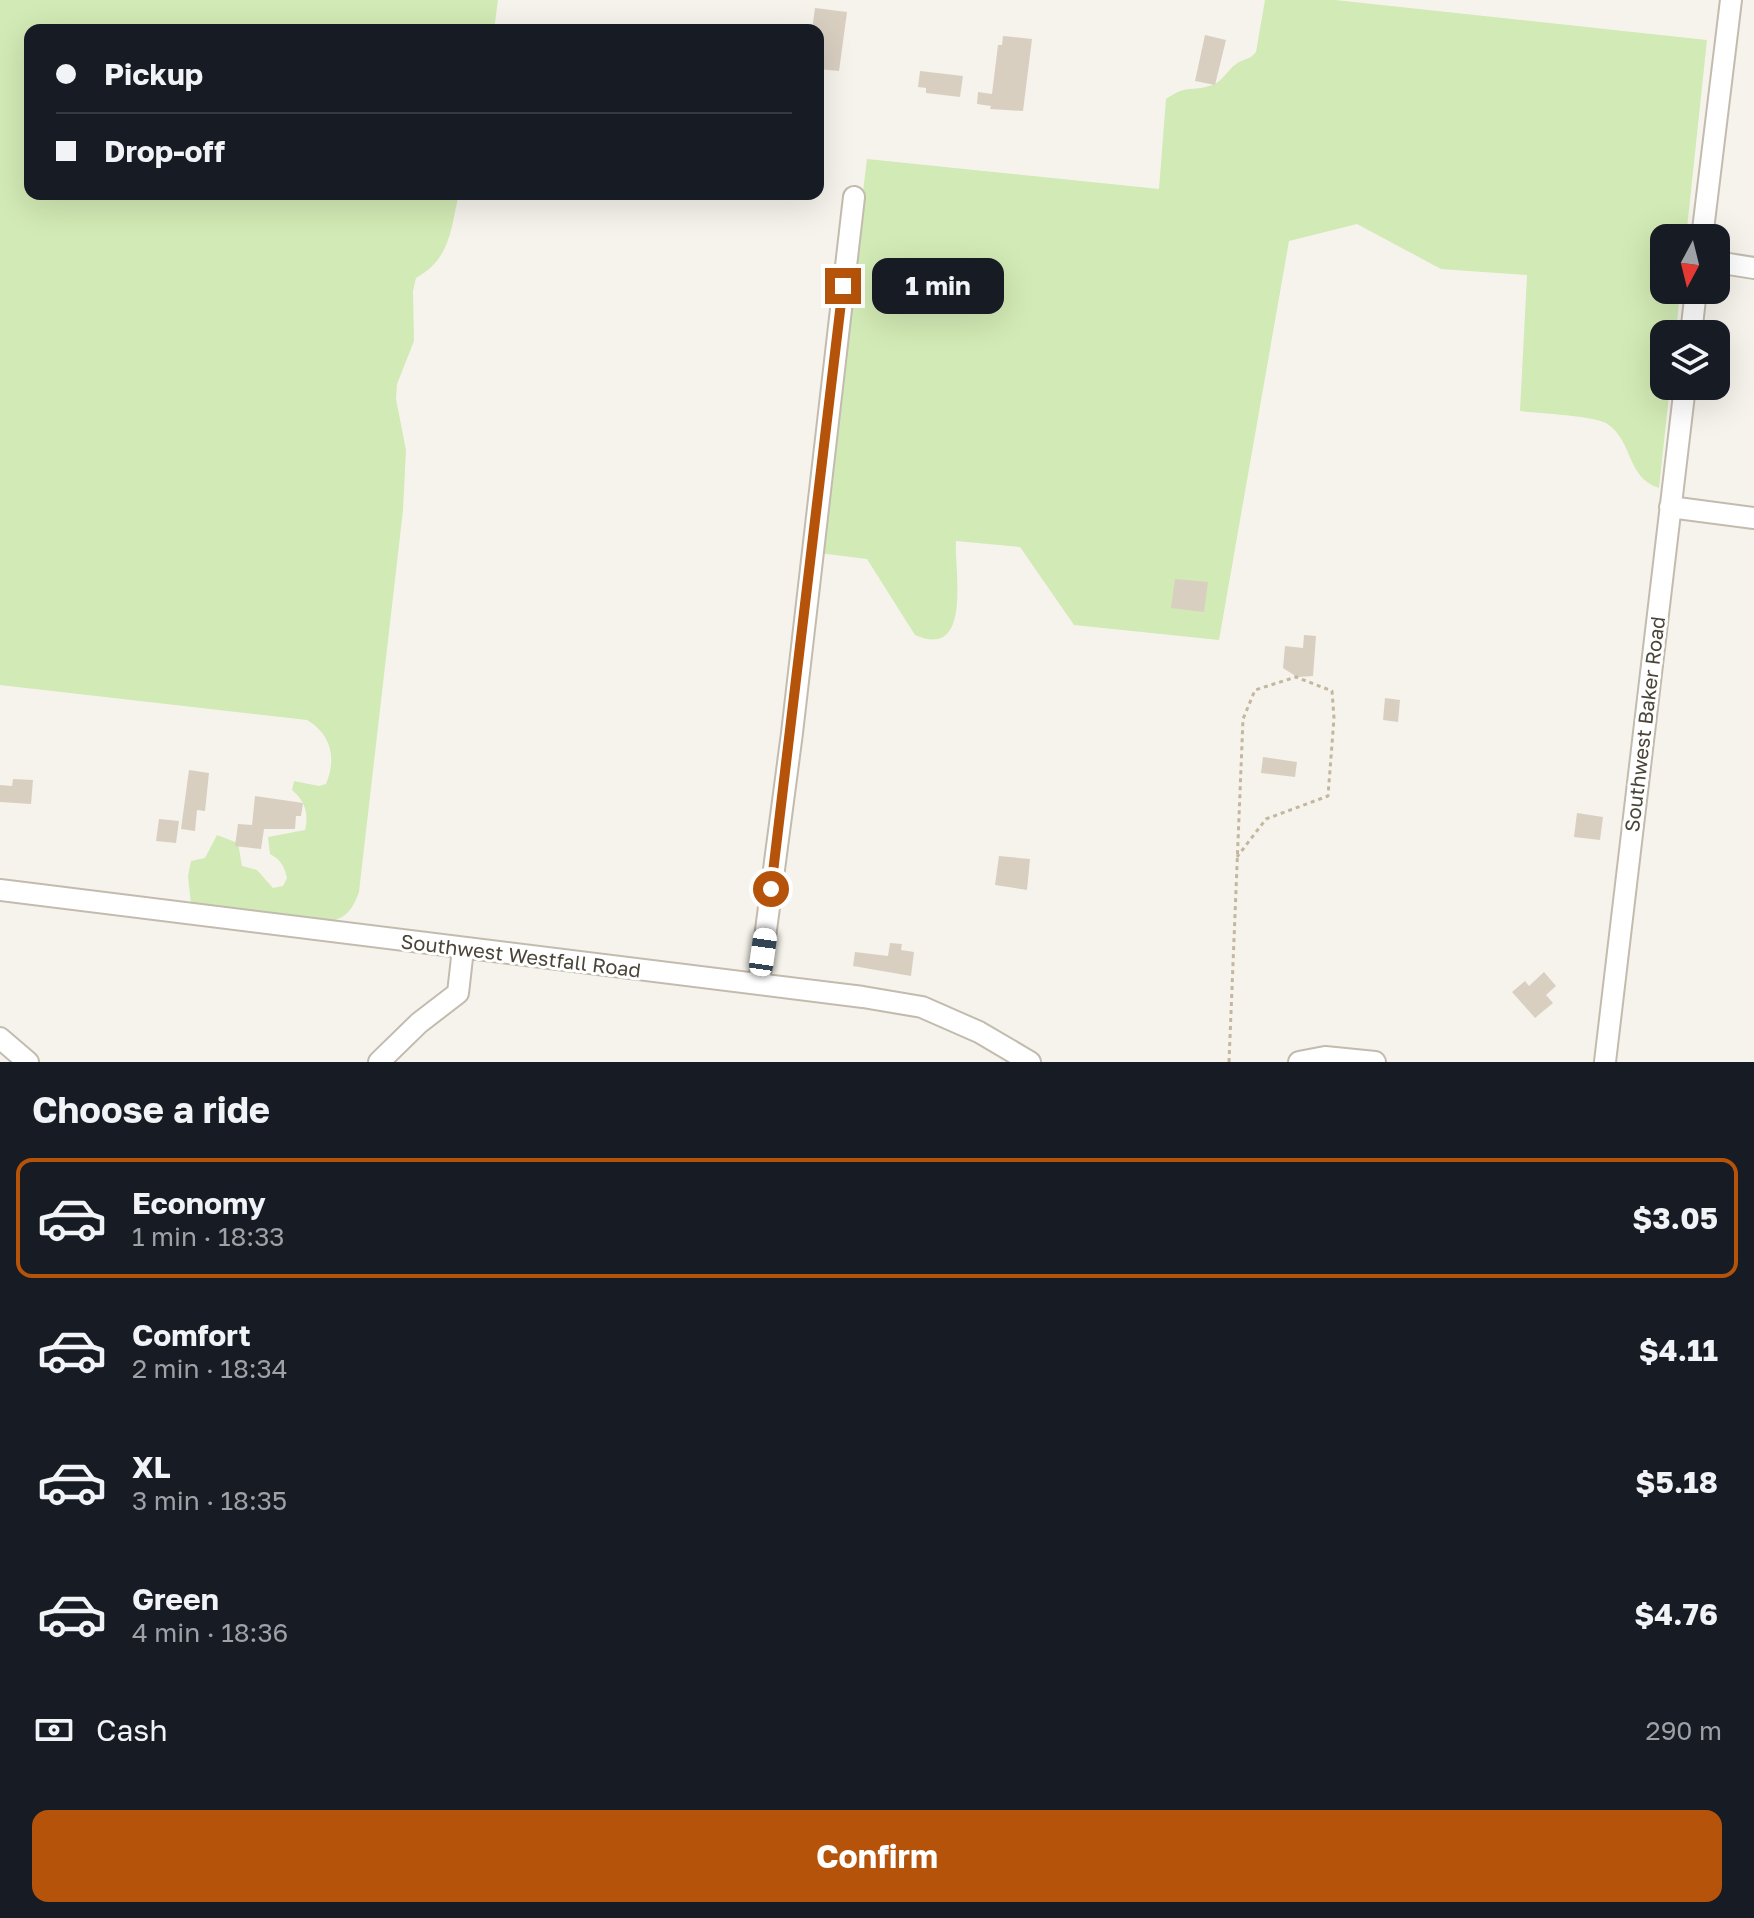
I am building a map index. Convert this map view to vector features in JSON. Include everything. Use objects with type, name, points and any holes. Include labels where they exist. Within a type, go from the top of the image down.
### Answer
[{"type":"street","points":[[1704,224],[1731,0]]},
{"type":"street","points":[[759,983],[792,733],[854,197]]},
{"type":"street","points":[[1730,264],[1754,268]]},
{"type":"street","name":"Southwest Baker Road","points":[[1605,1062],[1683,400]]},
{"type":"street","points":[[1670,507],[1754,518]]},
{"type":"street","name":"Southwest Westfall Road","points":[[0,890],[759,983],[922,1007],[979,1032],[1030,1062]]},
{"type":"street","points":[[379,1062],[419,1023],[458,993],[463,949]]},
{"type":"street","points":[[0,1038],[28,1062]]},
{"type":"street","points":[[1299,1062],[1325,1057],[1375,1062]]},
{"type":"path","points":[[1229,1062],[1237,857],[1243,719],[1255,690],[1296,677],[1332,691],[1334,718],[1328,796],[1266,819],[1237,857]]},
{"type":"green space","points":[[0,0],[498,0],[495,24],[24,24],[24,200],[458,200],[443,252],[428,270],[416,278],[413,291],[414,341],[397,384],[396,399],[406,450],[403,510],[359,892],[354,904],[342,917],[324,922],[191,904],[188,876],[191,861],[205,858],[217,835],[238,843],[242,866],[257,870],[273,888],[283,886],[286,874],[279,861],[270,854],[268,837],[305,830],[306,813],[300,798],[292,790],[294,781],[319,786],[326,784],[331,765],[330,748],[322,732],[307,720],[0,685]]},
{"type":"green space","points":[[1265,0],[1335,0],[1707,40],[1687,224],[1650,224],[1650,304],[1679,304],[1677,320],[1650,320],[1650,400],[1668,400],[1659,488],[1641,476],[1621,439],[1606,423],[1520,411],[1527,275],[1441,269],[1357,224],[1289,241],[1219,640],[1074,625],[1020,547],[956,541],[957,590],[953,624],[946,635],[933,640],[915,635],[867,559],[819,553],[867,159],[1159,189],[1166,99],[1184,90],[1214,84],[1256,52]]},
{"type":"building","points":[[815,8],[847,12],[839,71],[824,70],[824,24],[813,24]]},
{"type":"building","points":[[1205,35],[1226,40],[1215,85],[1195,81]]},
{"type":"building","points":[[1003,36],[1032,39],[1023,111],[990,109],[991,106],[977,104],[978,92],[992,94],[998,45],[1002,45]]},
{"type":"building","points":[[920,71],[963,76],[960,97],[926,93],[926,88],[918,87]]},
{"type":"building","points":[[1175,579],[1208,582],[1204,612],[1171,608]]},
{"type":"building","points":[[1304,635],[1316,636],[1313,676],[1297,677],[1283,668],[1285,646],[1303,648]]},
{"type":"building","points":[[1385,698],[1400,700],[1398,722],[1383,720]]},
{"type":"building","points":[[1263,757],[1297,762],[1295,777],[1261,773]]},
{"type":"building","points":[[189,770],[209,773],[205,811],[197,810],[195,831],[181,829]]},
{"type":"building","points":[[13,779],[33,780],[31,804],[0,802],[0,785],[12,786]]},
{"type":"building","points":[[255,796],[303,803],[301,816],[296,816],[295,829],[264,829],[261,849],[235,846],[238,824],[252,825]]},
{"type":"building","points":[[1577,813],[1603,817],[1600,840],[1574,837]]},
{"type":"building","points":[[159,819],[179,821],[176,843],[156,841]]},
{"type":"building","points":[[999,856],[1030,859],[1027,890],[995,885]]},
{"type":"building","points":[[890,943],[902,944],[901,950],[914,952],[911,976],[853,966],[855,952],[888,956]]},
{"type":"building","points":[[1544,972],[1556,986],[1546,995],[1553,1003],[1535,1018],[1512,992],[1525,981],[1529,986]]},
{"type":"route","points":[[771,889],[843,286]]}]
